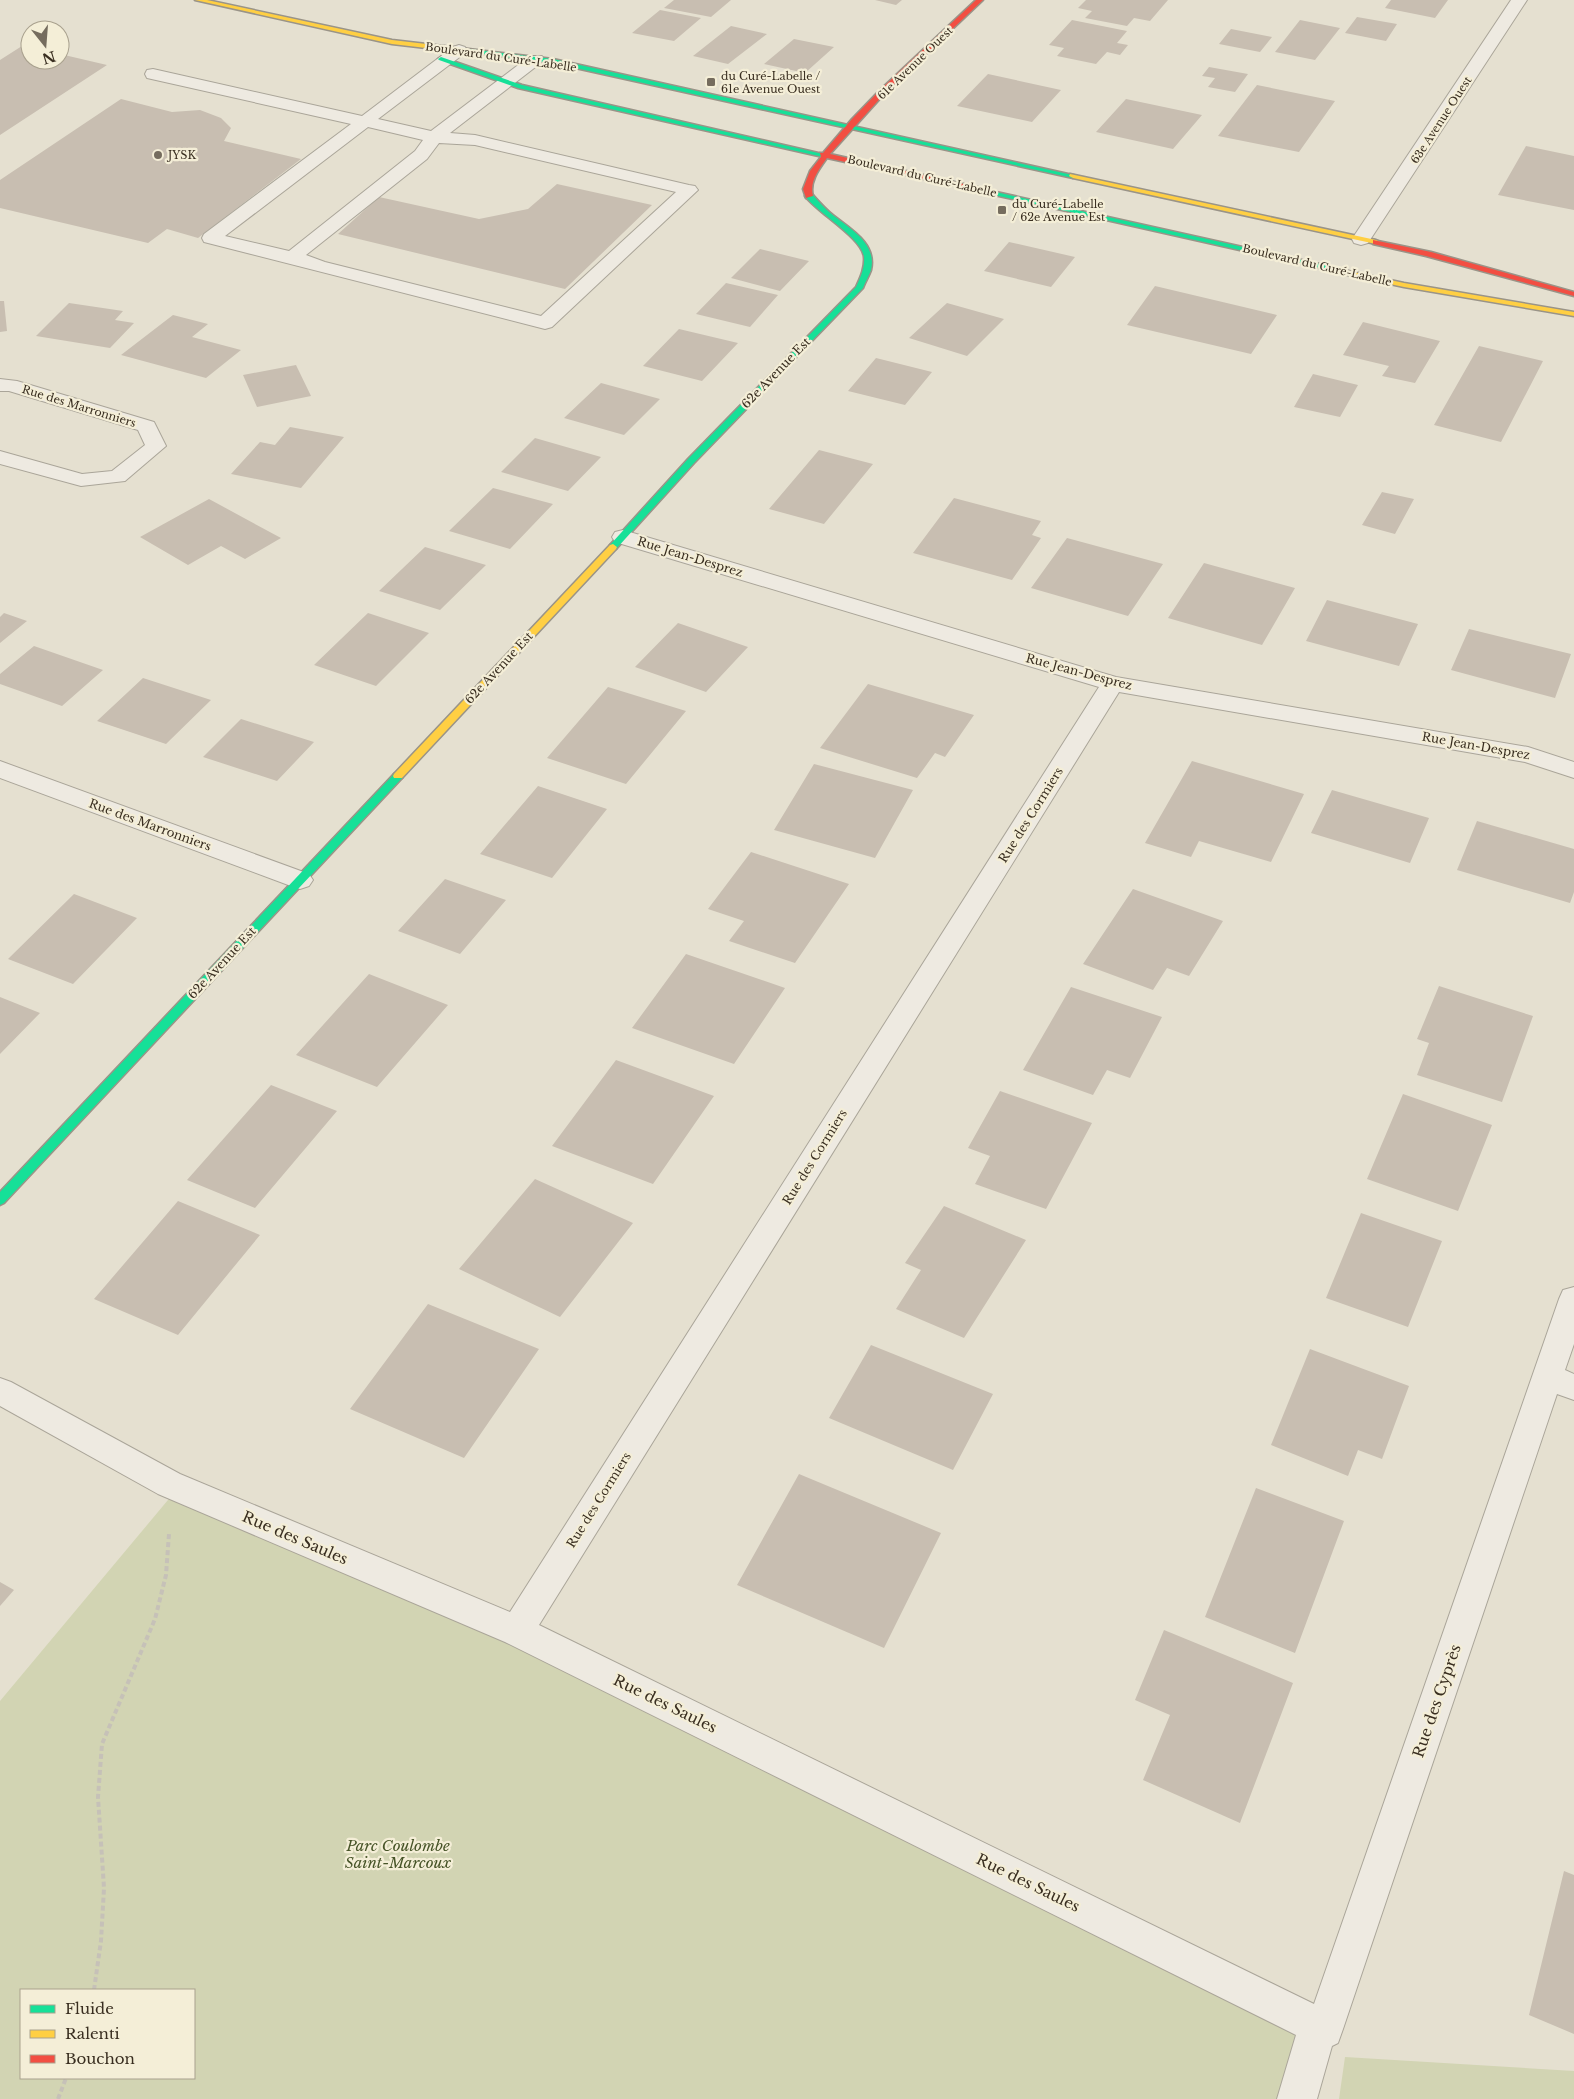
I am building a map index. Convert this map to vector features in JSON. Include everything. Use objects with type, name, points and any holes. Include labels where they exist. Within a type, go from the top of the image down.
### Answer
[{"type":"main road","name":"Boulevard du Curé-Labelle","points":[[198,0],[452,56],[553,61],[1428,254],[1574,294]]},
{"type":"main road","name":"61e Avenue Ouest","points":[[850,126],[980,0]]},
{"type":"main road","name":"Boulevard du Curé-Labelle","points":[[392,42],[452,56],[520,87],[1404,285],[1574,314]]},
{"type":"main road","name":"62e Avenue Est","points":[[0,1200],[691,461],[859,288],[869,272],[870,260],[864,245],[807,194],[810,178],[850,126]]},
{"type":"street","name":"63e Avenue Ouest","points":[[1361,239],[1519,0]]},
{"type":"street","points":[[153,74],[367,122],[434,137],[475,140],[689,190],[545,323],[318,266],[292,257],[211,238],[367,122],[452,56]]},
{"type":"street","points":[[292,257],[421,155],[434,137],[536,59]]},
{"type":"street","name":"Rue des Marronniers","points":[[0,385],[10,385],[147,426],[156,446],[118,477],[81,480],[0,457]]},
{"type":"street","name":"Rue Jean-Desprez","points":[[622,536],[1114,684],[1528,755],[1574,770]]},
{"type":"street","name":"Rue des Cormiers","points":[[517,1631],[1114,684]]},
{"type":"street","name":"Rue des Marronniers","points":[[0,770],[300,880]]},
{"type":"street","name":"Rue des Cyprès","points":[[1297,2099],[1316,2033],[1324,2029],[1561,1382],[1574,1299]]},
{"type":"street","name":"Rue des Saules","points":[[0,1391],[169,1484],[517,1631],[1324,2029]]},
{"type":"path","points":[[94,1989],[101,1941],[104,1888],[98,1796],[102,1744],[155,1619],[166,1575],[169,1532],[169,1484]]},
{"type":"path","points":[[58,2099],[66,2079]]},
{"type":"green space","name":"Parc Coulombe Saint-Marcoux","points":[[178,1488],[738,1740],[1316,2033],[1296,2099],[0,2099],[0,1701]]},
{"type":"green space","points":[[1345,2057],[1574,2071],[1574,2099],[1339,2099]]},
{"type":"building","points":[[674,0],[731,0],[711,17],[664,8]]},
{"type":"building","points":[[875,0],[902,0],[896,5]]},
{"type":"building","points":[[1086,0],[1168,0],[1150,21],[1134,18],[1127,26],[1085,18],[1092,11],[1078,8]]},
{"type":"building","points":[[1391,0],[1448,0],[1435,18],[1385,8]]},
{"type":"building","points":[[660,10],[701,18],[674,41],[632,33]]},
{"type":"building","points":[[1357,17],[1397,24],[1386,41],[1345,33]]},
{"type":"building","points":[[1072,20],[1127,31],[1117,43],[1128,45],[1120,55],[1107,52],[1096,64],[1057,56],[1064,48],[1049,45]]},
{"type":"building","points":[[1300,20],[1340,28],[1315,60],[1275,52]]},
{"type":"building","points":[[731,26],[767,34],[728,64],[693,56]]},
{"type":"building","points":[[1231,29],[1272,37],[1260,52],[1219,44]]},
{"type":"building","points":[[794,39],[834,47],[805,73],[764,64]]},
{"type":"building","points":[[20,47],[20,70],[70,70],[70,56],[107,65],[0,135],[0,60]]},
{"type":"building","points":[[1209,67],[1248,74],[1235,92],[1208,87],[1215,78],[1202,76]]},
{"type":"building","points":[[988,74],[1061,90],[1032,122],[957,106]]},
{"type":"building","points":[[1257,85],[1335,101],[1299,152],[1218,136]]},
{"type":"building","points":[[121,99],[172,112],[200,110],[221,118],[231,128],[224,141],[301,159],[198,238],[167,229],[148,243],[0,208],[0,180]]},
{"type":"building","points":[[1126,99],[1202,115],[1173,149],[1096,132]]},
{"type":"building","points":[[1526,146],[1574,156],[1574,210],[1498,195]]},
{"type":"building","points":[[557,184],[652,205],[565,289],[338,234],[379,197],[479,219],[528,209]]},
{"type":"building","points":[[1009,242],[1075,257],[1051,287],[984,271]]},
{"type":"building","points":[[760,249],[809,261],[780,291],[731,278]]},
{"type":"building","points":[[726,283],[778,295],[750,327],[696,314]]},
{"type":"building","points":[[1155,286],[1277,315],[1251,354],[1127,325]]},
{"type":"building","points":[[0,301],[4,301],[7,331],[0,332]]},
{"type":"building","points":[[69,303],[123,311],[115,320],[134,323],[110,348],[36,336]]},
{"type":"building","points":[[947,303],[1004,319],[967,356],[909,338]]},
{"type":"building","points":[[173,315],[208,324],[192,337],[241,350],[206,378],[121,355]]},
{"type":"building","points":[[1363,322],[1440,341],[1415,383],[1382,376],[1389,366],[1343,355]]},
{"type":"building","points":[[679,329],[738,343],[702,381],[643,366]]},
{"type":"building","points":[[1479,346],[1543,361],[1501,442],[1434,425]]},
{"type":"building","points":[[876,358],[932,372],[905,405],[848,391]]},
{"type":"building","points":[[296,365],[311,396],[257,407],[243,375]]},
{"type":"building","points":[[1313,374],[1358,385],[1340,417],[1294,407]]},
{"type":"building","points":[[601,383],[660,399],[624,435],[564,418]]},
{"type":"building","points":[[290,427],[344,437],[301,488],[231,474],[260,442],[275,445]]},
{"type":"building","points":[[535,438],[601,457],[568,491],[501,472]]},
{"type":"building","points":[[819,450],[873,464],[824,524],[769,509]]},
{"type":"building","points":[[493,488],[553,504],[510,549],[449,531]]},
{"type":"building","points":[[1382,492],[1414,499],[1395,534],[1362,525]]},
{"type":"building","points":[[954,498],[1041,521],[1032,535],[1041,538],[1012,580],[913,553]]},
{"type":"building","points":[[209,499],[281,538],[245,559],[221,546],[188,565],[140,537]]},
{"type":"building","points":[[1067,538],[1163,564],[1128,616],[1031,588]]},
{"type":"building","points":[[425,547],[486,565],[440,610],[379,591]]},
{"type":"building","points":[[1204,563],[1295,588],[1262,645],[1168,618]]},
{"type":"building","points":[[1327,600],[1418,624],[1399,666],[1306,641]]},
{"type":"building","points":[[4,613],[27,621],[0,643],[0,617]]},
{"type":"building","points":[[368,613],[429,633],[376,686],[314,665]]},
{"type":"building","points":[[678,623],[748,647],[706,692],[635,667]]},
{"type":"building","points":[[1469,629],[1571,654],[1555,698],[1451,670]]},
{"type":"building","points":[[34,646],[103,670],[62,706],[0,684],[0,674]]},
{"type":"building","points":[[143,678],[211,700],[166,744],[97,721]]},
{"type":"building","points":[[868,684],[974,715],[945,757],[935,753],[917,778],[820,748]]},
{"type":"building","points":[[608,687],[686,711],[626,784],[547,758]]},
{"type":"building","points":[[241,719],[314,742],[277,781],[203,757]]},
{"type":"building","points":[[1192,761],[1304,794],[1271,862],[1199,841],[1191,857],[1145,843]]},
{"type":"building","points":[[814,764],[913,790],[875,858],[774,830]]},
{"type":"building","points":[[538,786],[607,809],[552,878],[480,854]]},
{"type":"building","points":[[1332,790],[1429,818],[1410,863],[1311,833]]},
{"type":"building","points":[[1477,821],[1574,849],[1574,892],[1570,903],[1457,870]]},
{"type":"building","points":[[751,852],[849,884],[795,963],[729,941],[744,921],[708,909]]},
{"type":"building","points":[[445,879],[506,900],[460,954],[398,931]]},
{"type":"building","points":[[1133,889],[1223,921],[1189,976],[1167,968],[1153,990],[1083,964]]},
{"type":"building","points":[[74,894],[137,918],[73,984],[8,959]]},
{"type":"building","points":[[686,954],[785,988],[734,1064],[632,1028]]},
{"type":"building","points":[[369,974],[448,1005],[377,1087],[296,1055]]},
{"type":"building","points":[[1439,986],[1533,1016],[1502,1102],[1417,1075],[1429,1043],[1417,1039]]},
{"type":"building","points":[[1071,987],[1162,1017],[1130,1078],[1107,1070],[1093,1095],[1023,1070]]},
{"type":"building","points":[[0,997],[40,1013],[0,1054]]},
{"type":"building","points":[[616,1060],[714,1096],[653,1184],[552,1146]]},
{"type":"building","points":[[271,1085],[337,1111],[255,1208],[187,1180]]},
{"type":"building","points":[[1000,1091],[1092,1123],[1046,1209],[975,1184],[990,1156],[968,1148]]},
{"type":"building","points":[[1403,1094],[1492,1125],[1458,1211],[1367,1179]]},
{"type":"building","points":[[535,1179],[633,1223],[560,1317],[459,1269]]},
{"type":"building","points":[[178,1201],[260,1235],[178,1335],[94,1299]]},
{"type":"building","points":[[944,1206],[1026,1240],[964,1338],[896,1309],[921,1270],[905,1263]]},
{"type":"building","points":[[1361,1213],[1442,1241],[1408,1327],[1326,1298]]},
{"type":"building","points":[[428,1304],[539,1349],[464,1458],[350,1409]]},
{"type":"building","points":[[871,1345],[993,1394],[953,1470],[829,1418]]},
{"type":"building","points":[[1310,1349],[1409,1386],[1382,1459],[1358,1450],[1348,1476],[1271,1445]]},
{"type":"building","points":[[799,1474],[941,1533],[884,1648],[737,1585]]},
{"type":"building","points":[[1256,1488],[1344,1521],[1295,1653],[1205,1617]]},
{"type":"building","points":[[0,1582],[14,1590],[0,1606]]},
{"type":"building","points":[[1164,1630],[1293,1683],[1240,1823],[1143,1780],[1170,1715],[1135,1700]]},
{"type":"building","points":[[1564,1871],[1574,1875],[1574,2034],[1529,2015]]},
{"type":"traffic: fast","points":[[452,49],[553,61],[1073,176]]},
{"type":"traffic: fast","points":[[441,59],[520,87],[823,155]]},
{"type":"traffic: fast","points":[[990,192],[1342,271]]},
{"type":"traffic: fast","points":[[613,547],[691,461],[859,288],[867,271],[868,256],[863,245],[855,235],[819,208],[809,196]]},
{"type":"traffic: fast","points":[[0,1200],[398,776]]},
{"type":"traffic: slow","points":[[198,0],[392,42],[452,49]]},
{"type":"traffic: slow","points":[[1073,176],[1376,242]]},
{"type":"traffic: slow","points":[[1342,271],[1404,285],[1574,314]]},
{"type":"traffic: slow","points":[[398,776],[613,547]]},
{"type":"traffic: jam","points":[[809,196],[807,189],[814,171],[831,148],[912,63],[980,0]]},
{"type":"traffic: jam","points":[[823,155],[990,192]]},
{"type":"traffic: jam","points":[[1376,242],[1428,254],[1574,294]]},
{"type":"place","name":"du Curé-Labelle / 61e Avenue Ouest","points":[[711,82]]},
{"type":"place","name":"JYSK","points":[[158,155]]},
{"type":"place","name":"du Curé-Labelle / 62e Avenue Est","points":[[1002,210]]}]
